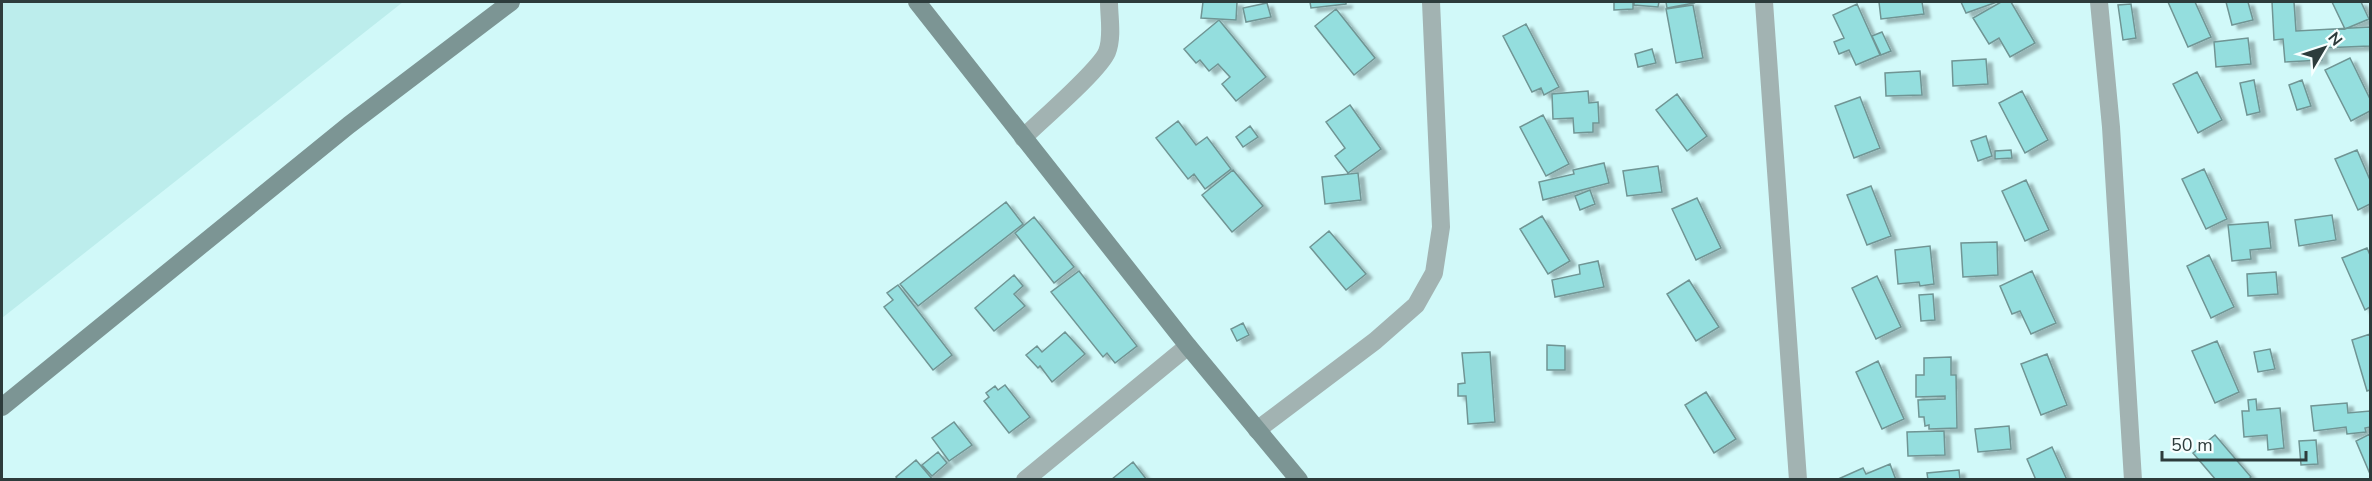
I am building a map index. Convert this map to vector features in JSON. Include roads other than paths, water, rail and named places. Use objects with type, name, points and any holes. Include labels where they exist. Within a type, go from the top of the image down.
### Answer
[{"type":"street","points":[[2,407],[349,125],[511,2]]},
{"type":"street","points":[[917,2],[1188,346],[1299,480]]},
{"type":"street","points":[[1023,138],[1096,67],[1106,53],[1109,38],[1109,2]]},
{"type":"street","points":[[1257,430],[1375,341],[1416,305],[1434,273],[1441,227],[1431,2]]},
{"type":"street","points":[[1764,2],[1798,480]]},
{"type":"street","points":[[2099,2],[2111,126],[2133,480]]},
{"type":"street","points":[[1025,480],[1188,346]]}]
